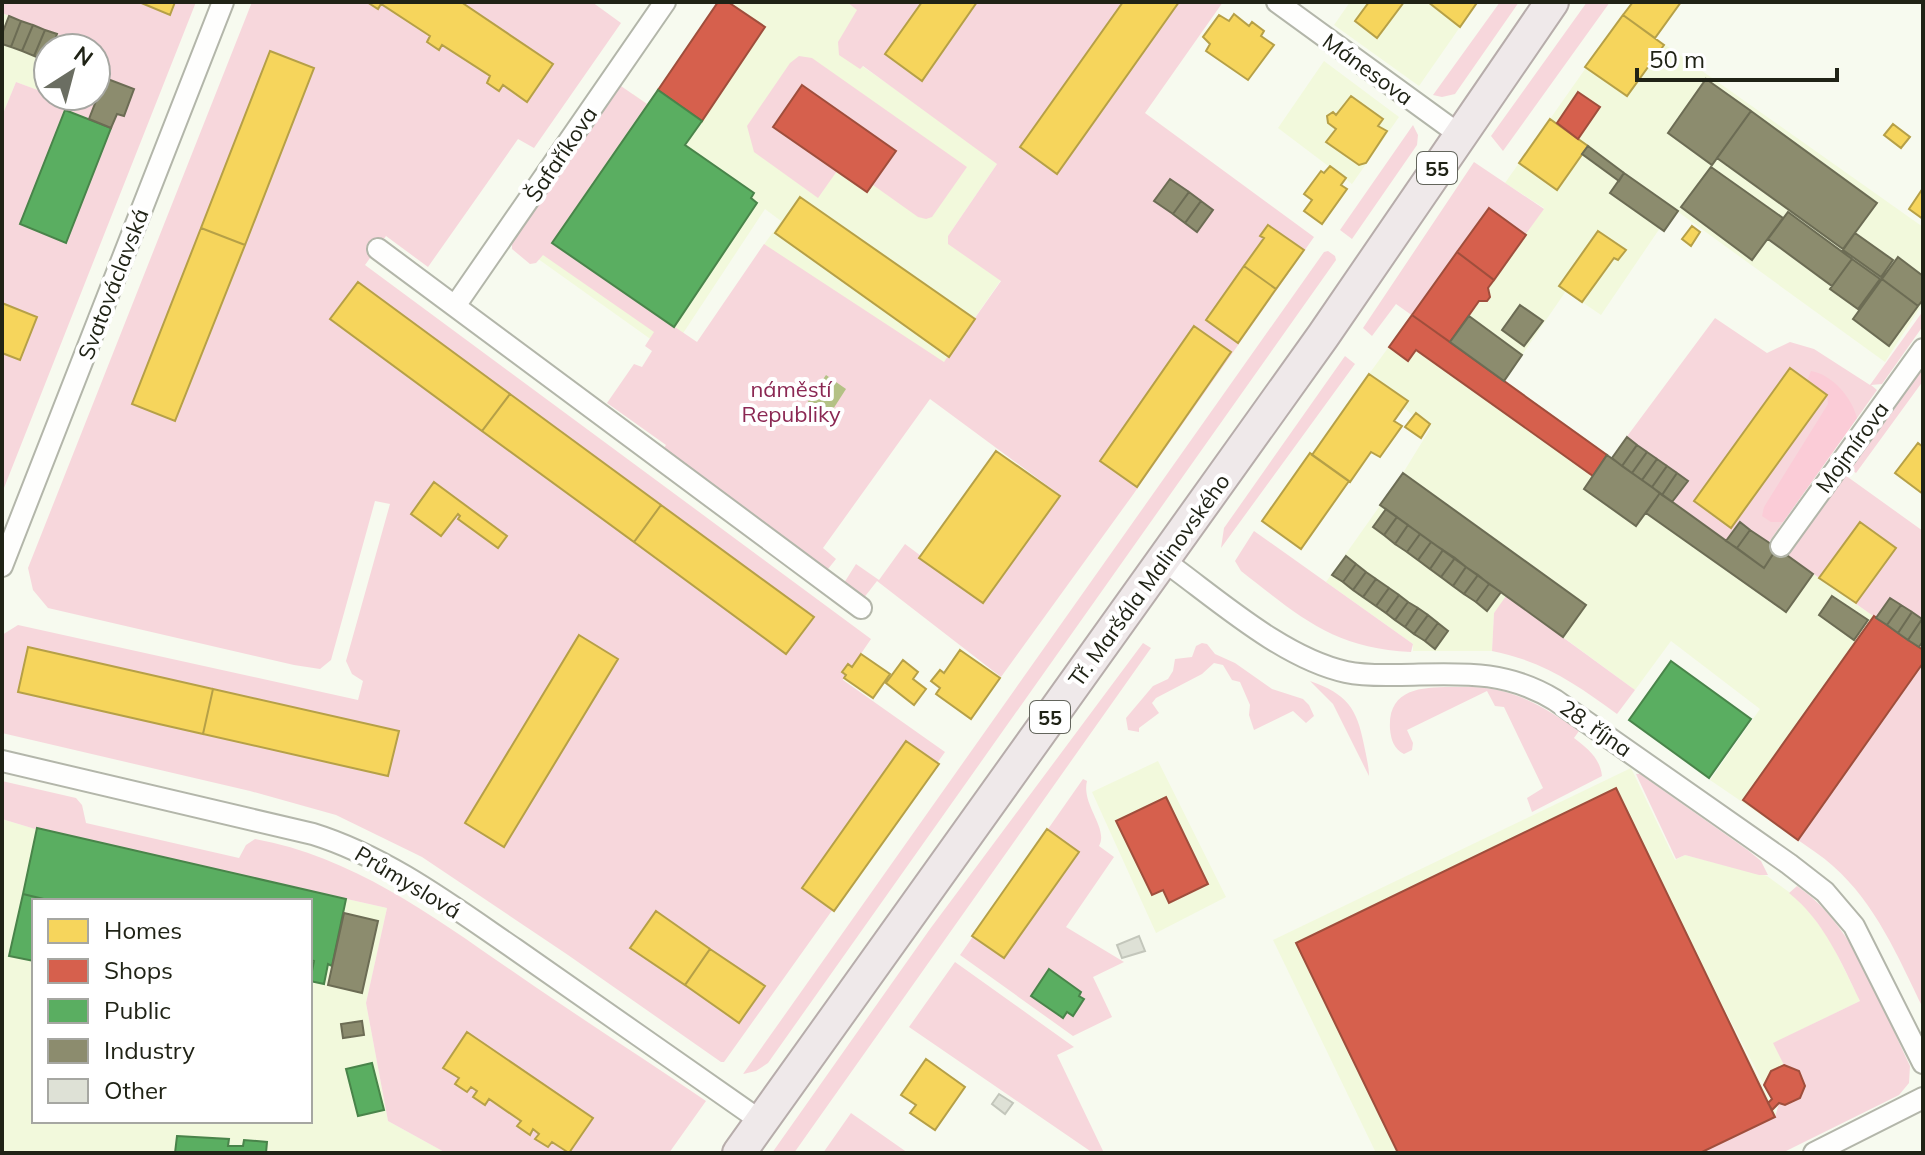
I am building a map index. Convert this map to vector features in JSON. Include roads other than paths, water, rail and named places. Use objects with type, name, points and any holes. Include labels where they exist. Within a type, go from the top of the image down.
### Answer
[{"type":"main road","name":"Tř. Maršála Malinovského","points":[[739,1153],[1323,336],[1552,2]]},
{"type":"street","name":"Svatováclavská","points":[[2,566],[223,2]]},
{"type":"street","name":"Šafaříkova","points":[[455,306],[665,2]]},
{"type":"street","name":"Mánesova","points":[[1277,2],[1460,135]]},
{"type":"street","points":[[378,249],[861,608]]},
{"type":"street","name":"Mojmírova","points":[[1781,546],[1923,349]]},
{"type":"street","name":"28. října","points":[[1163,560],[1278,643],[1308,660],[1333,669],[1369,675],[1477,674],[1535,688],[1555,700],[1825,892],[1846,915],[1860,937],[1923,1063]]},
{"type":"street","name":"Průmyslová","points":[[2,761],[313,834],[354,849],[505,942],[761,1121]]},
{"type":"street","points":[[1814,1153],[1923,1098]]},
{"type":"park label","name":"náměstí Republiky","points":[[791,402]]}]
